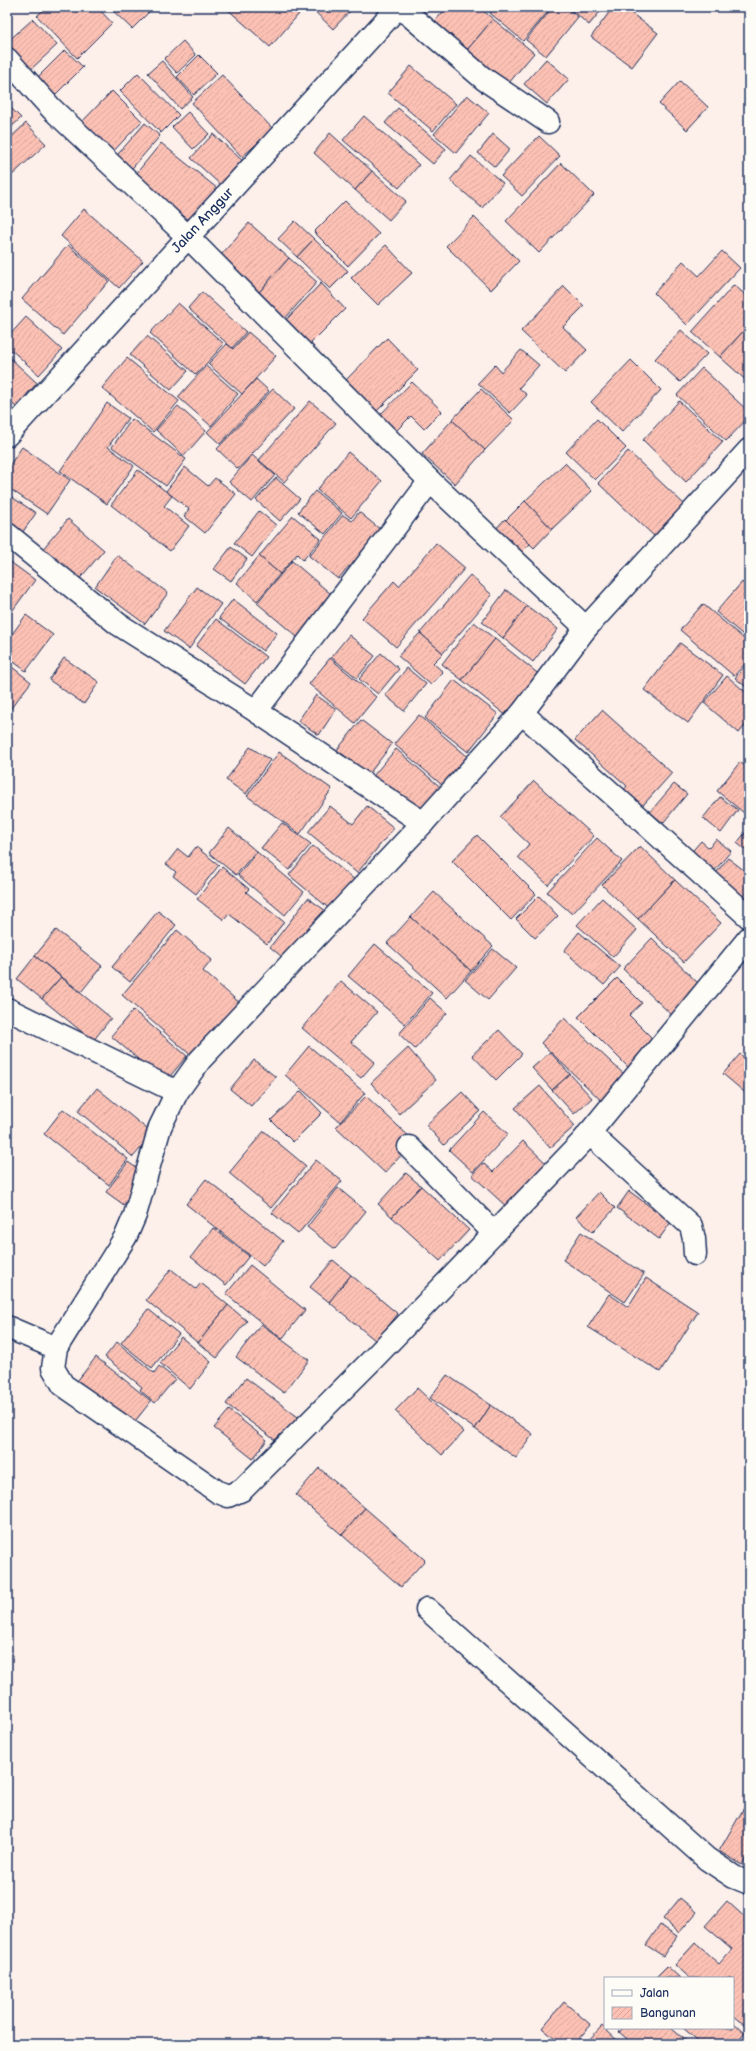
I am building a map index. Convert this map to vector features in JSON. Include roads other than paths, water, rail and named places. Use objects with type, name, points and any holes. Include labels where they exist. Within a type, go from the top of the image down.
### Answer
[{"type":"street","points":[[399,7],[484,79],[548,122]]},
{"type":"street","name":"Jalan Anggur","points":[[7,435],[187,236],[399,7]]},
{"type":"street","points":[[7,59],[52,109],[187,236],[430,481],[586,628]]},
{"type":"street","points":[[749,450],[586,628],[522,713],[423,823],[200,1060],[177,1092],[160,1127],[135,1215],[126,1236],[56,1348],[53,1368],[63,1385],[218,1492],[228,1496],[242,1490],[372,1360],[589,1133],[749,938]]},
{"type":"street","points":[[256,711],[430,481]]},
{"type":"street","points":[[7,534],[118,624],[256,711],[423,823]]},
{"type":"street","points":[[522,713],[749,917]]},
{"type":"street","points":[[7,1009],[177,1092]]},
{"type":"street","points":[[589,1133],[691,1226],[695,1254]]},
{"type":"street","points":[[409,1147],[493,1232]]},
{"type":"street","points":[[7,1328],[56,1348]]},
{"type":"street","points":[[426,1609],[707,1859],[734,1877],[749,1883]]}]
